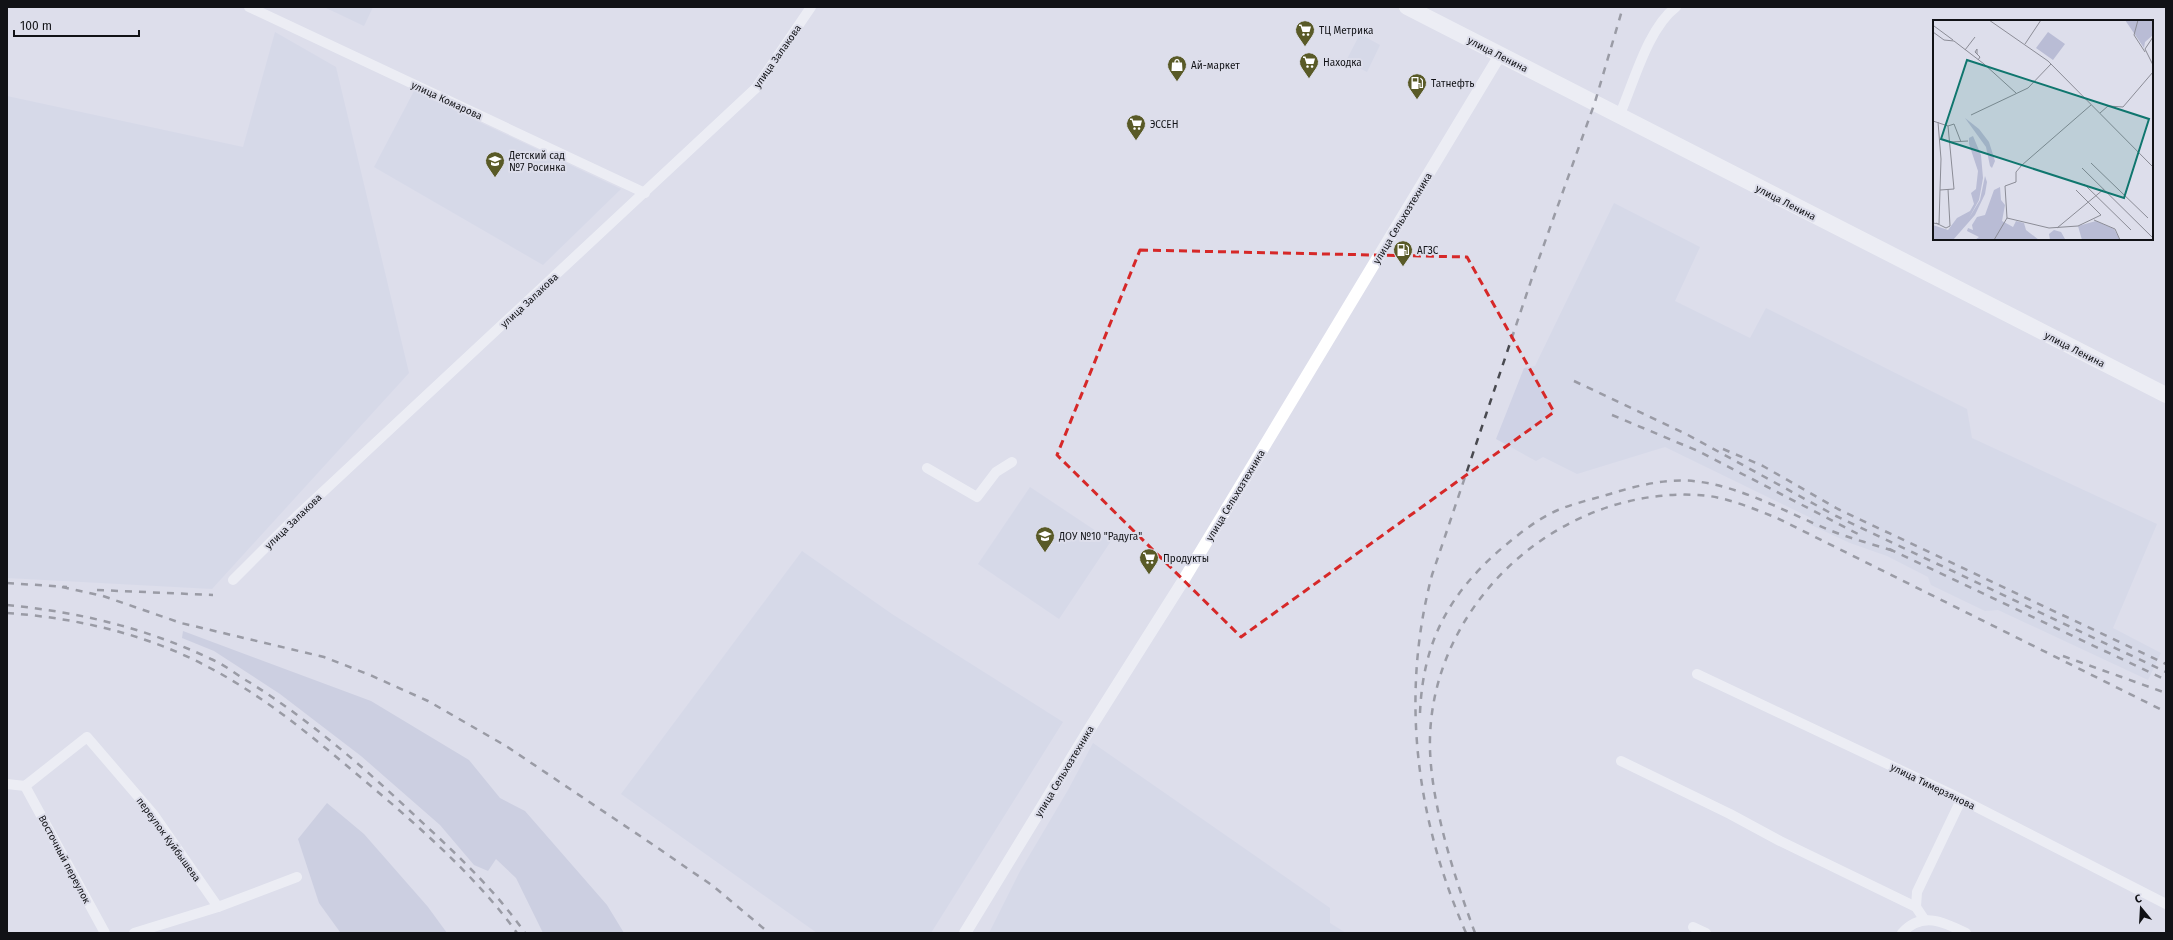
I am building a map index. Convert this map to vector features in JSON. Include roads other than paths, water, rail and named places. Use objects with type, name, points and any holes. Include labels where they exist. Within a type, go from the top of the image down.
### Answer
[{"type":"main road","name":"улица Ленина","points":[[1407,7],[1620,114],[1719,167],[2166,395]]},
{"type":"street","name":"улица Комарова","points":[[248,7],[645,193]]},
{"type":"street","name":"улица Залакова","points":[[233,580],[296,516],[645,193],[756,88],[811,7]]},
{"type":"street","points":[[1620,114],[1652,39],[1668,13],[1676,7]]},
{"type":"street","name":"улица Сельхозтехника","points":[[966,933],[1092,725],[1187,574],[1500,55]]},
{"type":"street","points":[[927,468],[977,497],[996,472],[1012,462]]},
{"type":"street","name":"улица Тимерзянова","points":[[1697,674],[1961,800],[2166,904]]},
{"type":"street","name":"переулок Куйбышева","points":[[25,786],[87,737],[154,815],[218,907]]},
{"type":"street","points":[[1621,761],[1730,814],[1780,842],[1916,907],[1924,919]]},
{"type":"street","points":[[7,784],[25,786]]},
{"type":"street","name":"Восточный переулок","points":[[25,786],[105,933]]},
{"type":"street","points":[[1916,907],[1917,892],[1961,800]]},
{"type":"street","points":[[134,933],[218,907],[297,877]]},
{"type":"street","points":[[1902,933],[1914,923],[1924,919],[1936,920],[1966,933]]},
{"type":"street","points":[[1693,926],[1706,933]]},
{"type":"railway","points":[[1466,933],[1449,890],[1435,846],[1425,802],[1418,757],[1416,711],[1417,666],[1422,620],[1432,575],[1532,278],[1595,102],[1623,7]]},
{"type":"railway","points":[[1574,381],[1688,435],[1836,516],[2166,672]]},
{"type":"railway","points":[[1612,415],[1698,451],[1860,535]]},
{"type":"railway","points":[[1723,449],[1763,466],[1838,509],[2166,664]]},
{"type":"railway","points":[[1420,713],[1422,687],[1433,641],[1442,621],[1467,583],[1483,565],[1528,527],[1558,510],[1571,505],[1655,483],[1678,480],[1701,482],[1718,485],[1750,495],[1835,532],[1894,551]]},
{"type":"railway","points":[[1475,933],[1452,867],[1435,795],[1430,750],[1435,698],[1450,649],[1476,604],[1510,566],[1550,534],[1596,511],[1646,498],[1698,495],[1728,500],[1748,507],[1777,518],[2166,712]]},
{"type":"railway","points":[[1889,549],[2166,680]]},
{"type":"railway","points":[[7,583],[67,587]]},
{"type":"railway","points":[[62,587],[103,596],[181,623],[324,657],[370,675],[428,701],[506,746],[652,844],[713,886],[769,933]]},
{"type":"railway","points":[[97,590],[213,595]]},
{"type":"railway","points":[[7,605],[60,612],[137,630],[187,648],[226,667],[292,711],[372,776],[486,884],[525,933]]},
{"type":"railway","points":[[7,613],[59,619],[137,637],[186,656],[232,680],[294,723],[411,820],[486,894],[517,933]]},
{"type":"railway","points":[[2063,656],[2166,693]]},
{"type":"place","name":"ТЦ Метрика","points":[[1305,47]]},
{"type":"place","name":"Находка","points":[[1309,79]]},
{"type":"place","name":"Ай-маркет","points":[[1177,82]]},
{"type":"place","name":"Татнефть","points":[[1417,100]]},
{"type":"place","name":"ЭССЕН","points":[[1136,141]]},
{"type":"place","name":"Детский сад №7 Росинка","points":[[495,178]]},
{"type":"place","name":"АГЗС","points":[[1403,267]]},
{"type":"place","name":"ДОУ №10 \"Радуга\"","points":[[1045,553]]},
{"type":"place","name":"Продукты","points":[[1149,575]]}]
